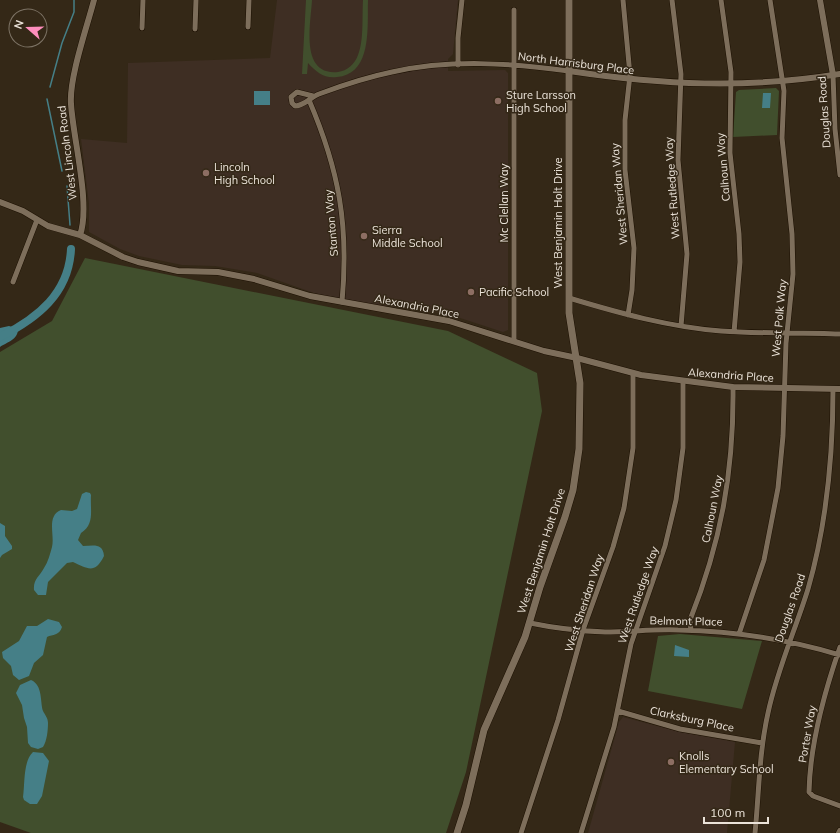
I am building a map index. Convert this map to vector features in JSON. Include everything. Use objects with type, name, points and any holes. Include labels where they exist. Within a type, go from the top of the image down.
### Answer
[{"type":"main road","name":"West Benjamin Holt Drive","points":[[457,833],[466,805],[484,730],[530,623],[540,587],[565,517],[576,473],[579,449],[581,405],[570,321],[569,298],[569,0]]},
{"type":"street","name":"West Lincoln Road","points":[[80,235],[84,209],[71,99],[74,80],[94,0]]},
{"type":"street","points":[[142,28],[143,0]]},
{"type":"street","points":[[195,29],[196,0]]},
{"type":"street","points":[[248,27],[249,0]]},
{"type":"street","points":[[458,65],[462,0]]},
{"type":"street","name":"West Sheridan Way","points":[[623,0],[630,64],[625,144],[625,170],[634,255],[632,290],[628,315]]},
{"type":"street","name":"West Rutledge Way","points":[[672,0],[681,84],[678,160],[687,254],[681,326]]},
{"type":"street","name":"Calhoun Way","points":[[721,0],[731,84],[730,153],[739,234],[740,262],[734,332]]},
{"type":"street","name":"West Polk Way","points":[[739,634],[764,560],[774,516],[781,464],[783,388],[793,255],[791,213],[784,159],[783,81],[770,0]]},
{"type":"street","name":"Douglas Road","points":[[820,0],[833,75],[840,175]]},
{"type":"street","name":"Mc Clellan Way","points":[[514,10],[514,341]]},
{"type":"street","name":"North Harrisburg Place","points":[[311,98],[334,88],[393,72],[458,65],[514,65],[681,84],[731,84],[783,81],[840,74]]},
{"type":"street","name":"Stanton Way","points":[[311,98],[330,155],[341,207],[345,248],[342,302]]},
{"type":"street","name":"Alexandria Place","points":[[0,202],[23,211],[48,226],[80,235],[123,257],[138,262],[178,271],[209,271],[254,279],[299,294],[450,321],[544,351],[633,373],[683,382],[733,387],[840,389]]},
{"type":"street","points":[[14,282],[37,220]]},
{"type":"street","points":[[569,298],[628,315],[681,326],[734,332],[840,334]]},
{"type":"street","name":"West Sheridan Way","points":[[521,833],[562,708],[583,630],[613,547],[628,489],[635,425],[633,373]]},
{"type":"street","name":"West Rutledge Way","points":[[581,833],[608,751],[618,711],[634,631],[665,546],[676,500],[683,448],[683,382]]},
{"type":"street","name":"Calhoun Way","points":[[691,630],[690,620],[712,560],[726,498],[732,452],[733,387]]},
{"type":"street","name":"Douglas Road","points":[[755,833],[762,743],[773,691],[812,575],[826,509],[833,440],[833,389]]},
{"type":"street","name":"Belmont Place","points":[[530,623],[583,630],[691,630],[739,634],[789,642],[839,654]]},
{"type":"street","name":"Porter Way","points":[[840,647],[818,722],[812,757],[809,792],[813,796],[840,806]]},
{"type":"street","name":"Clarksburg Place","points":[[618,711],[680,729],[762,743]]},
{"type":"shaded area","points":[[277,0],[458,0],[453,54],[448,59],[448,71],[505,70],[508,73],[508,330],[503,332],[448,314],[331,299],[257,273],[215,266],[182,265],[139,256],[120,249],[89,232],[89,204],[81,139],[127,143],[128,63],[270,58]]},
{"type":"shaded area","name":"Knolls Elementary School","points":[[623,717],[680,732],[735,742],[727,833],[588,833],[619,722]]},
{"type":"green space","points":[[306,0],[312,0],[310,46],[312,57],[317,66],[326,71],[338,72],[347,69],[357,58],[362,36],[363,0],[368,0],[366,47],[357,67],[349,74],[337,77],[325,76],[308,63],[307,74],[302,74]]},
{"type":"green space","points":[[776,88],[779,91],[777,135],[733,137],[736,92],[739,90]]},
{"type":"green space","points":[[85,258],[448,331],[537,373],[542,411],[466,772],[446,833],[31,833],[0,822],[0,352],[52,321]]},
{"type":"green space","points":[[680,634],[762,641],[742,709],[648,691],[658,636]]},
{"type":"water","points":[[254,91],[270,91],[270,105],[254,105]]},
{"type":"water","points":[[763,93],[771,93],[770,108],[762,108]]},
{"type":"water","points":[[9,326],[18,329],[18,333],[12,340],[0,347],[0,328]]},
{"type":"water","points":[[86,492],[90,493],[91,495],[91,517],[88,526],[81,533],[78,540],[83,546],[93,545],[99,547],[102,549],[104,556],[101,562],[94,568],[83,567],[73,562],[67,563],[48,582],[46,595],[38,595],[34,590],[34,586],[37,578],[48,561],[52,547],[52,521],[56,513],[61,510],[72,511],[77,509],[82,494]]},
{"type":"water","points":[[0,523],[5,526],[5,536],[12,546],[12,549],[0,558]]},
{"type":"water","points":[[48,619],[59,622],[62,627],[61,630],[58,633],[47,637],[43,655],[34,663],[29,676],[19,680],[13,675],[11,666],[3,658],[2,652],[19,641],[27,626],[37,626]]},
{"type":"water","points":[[675,645],[689,650],[689,657],[674,656]]},
{"type":"water","points":[[31,680],[38,686],[43,711],[48,721],[45,742],[43,747],[38,749],[31,747],[28,743],[27,727],[22,705],[16,693],[20,685]]},
{"type":"water","points":[[33,752],[43,753],[49,761],[42,796],[37,804],[30,804],[24,800],[23,797],[26,767]]},
{"type":"waterway","points":[[50,87],[62,43],[74,12],[74,0]]},
{"type":"waterway","points":[[47,99],[62,171]]},
{"type":"waterway","points":[[67,186],[70,225]]},
{"type":"waterway","points":[[0,337],[14,330],[39,312],[58,291],[69,265],[71,249]]},
{"type":"place","name":"Sture Larsson High School","points":[[498,101]]},
{"type":"place","name":"Lincoln High School","points":[[206,173]]},
{"type":"place","name":"Sierra Middle School","points":[[364,236]]},
{"type":"place","name":"Pacific School","points":[[471,292]]},
{"type":"place","name":"Knolls Elementary School","points":[[671,762]]}]
